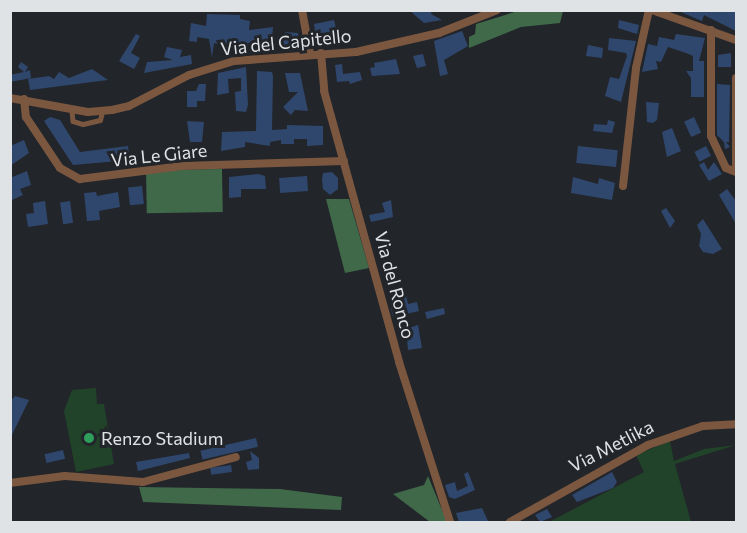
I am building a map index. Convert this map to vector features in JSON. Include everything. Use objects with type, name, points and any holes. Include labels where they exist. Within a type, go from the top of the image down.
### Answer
[{"type":"street","points":[[303,10],[310,54]]},
{"type":"street","name":"Via del Capitello","points":[[10,98],[72,110],[102,112],[129,106],[189,75],[215,67],[405,42],[498,10]]},
{"type":"street","points":[[623,186],[636,68],[650,10],[736,40]]},
{"type":"street","points":[[711,30],[711,136],[726,168],[736,172]]},
{"type":"street","name":"Via del Ronco","points":[[321,53],[324,91],[399,362],[450,522]]},
{"type":"street","points":[[736,78],[736,165]]},
{"type":"street","name":"Via Le Giare","points":[[24,99],[26,117],[60,168],[80,179],[182,166],[344,161]]},
{"type":"street","name":"Via Metlika","points":[[510,522],[648,444],[702,426],[736,424]]},
{"type":"street","points":[[10,483],[65,476],[144,482],[236,457]]},
{"type":"lane","points":[[72,110],[73,121],[83,124],[100,120],[102,112]]},
{"type":"green space","points":[[518,11],[563,11],[560,23],[521,27],[469,48],[469,37],[475,34],[476,24]]},
{"type":"green space","points":[[222,169],[223,212],[147,213],[146,170]]},
{"type":"green space","points":[[326,199],[349,199],[369,268],[345,273]]},
{"type":"green space","name":"Renzo Stadium","points":[[96,388],[97,404],[104,404],[114,464],[76,472],[64,411],[72,390]]},
{"type":"green space","points":[[670,441],[674,461],[704,449],[736,445],[675,464],[691,522],[549,522],[644,472],[636,455]]},
{"type":"green space","points":[[428,476],[447,522],[430,522],[393,494],[424,485]]},
{"type":"green space","points":[[139,487],[280,489],[342,497],[341,510],[143,502]]},
{"type":"building","points":[[409,10],[432,10],[431,14],[442,20],[424,23]]},
{"type":"building","points":[[676,10],[736,10],[736,31],[704,15],[702,21]]},
{"type":"building","points":[[207,14],[240,15],[240,19],[250,21],[249,30],[273,27],[272,40],[267,40],[266,44],[248,43],[247,50],[214,43],[212,57],[209,39],[197,37],[197,42],[189,41],[191,23],[206,26]]},
{"type":"building","points":[[334,20],[338,36],[316,37],[314,24]]},
{"type":"building","points":[[619,20],[639,25],[637,34],[618,28]]},
{"type":"building","points":[[462,31],[468,46],[444,60],[448,74],[440,76],[434,41]]},
{"type":"building","points":[[285,32],[298,33],[299,46],[278,45],[278,40],[286,39]]},
{"type":"building","points":[[136,34],[140,36],[131,53],[140,58],[134,69],[119,61]]},
{"type":"building","points":[[676,34],[705,38],[699,61],[704,61],[704,97],[691,97],[691,78],[686,71],[693,71],[693,56],[686,53],[668,47],[661,62],[656,61],[658,69],[642,72],[648,44],[657,46],[659,37],[674,40]]},
{"type":"building","points":[[609,38],[636,41],[621,102],[605,96],[610,77],[619,79],[627,56],[626,53],[608,50]]},
{"type":"building","points":[[588,45],[603,48],[602,58],[586,56]]},
{"type":"building","points":[[167,47],[182,50],[180,57],[191,55],[192,64],[144,73],[147,62],[173,60],[164,57]]},
{"type":"building","points":[[731,53],[731,67],[718,67],[718,55]]},
{"type":"building","points":[[423,54],[426,66],[417,68],[413,56]]},
{"type":"building","points":[[396,59],[400,74],[372,76],[370,68],[375,67],[374,63]]},
{"type":"building","points":[[21,62],[28,67],[25,72],[30,70],[31,78],[10,82],[10,75],[24,72],[18,67]]},
{"type":"building","points":[[342,64],[343,74],[360,72],[362,80],[350,84],[349,81],[337,82],[335,65]]},
{"type":"building","points":[[246,67],[248,105],[246,112],[236,111],[235,92],[241,91],[241,78],[228,79],[229,93],[217,95],[218,73]]},
{"type":"building","points":[[92,69],[108,80],[30,90],[28,79],[49,76],[54,79],[59,72],[69,78]]},
{"type":"building","points":[[257,71],[272,72],[272,130],[287,129],[287,125],[323,126],[323,145],[307,146],[307,139],[294,139],[294,144],[281,144],[281,140],[270,142],[270,146],[245,142],[245,147],[221,151],[222,132],[256,131]]},
{"type":"building","points":[[285,73],[300,73],[308,111],[295,110],[291,115],[283,107],[298,92],[289,92]]},
{"type":"building","points":[[199,84],[206,84],[205,101],[197,101],[197,107],[187,107],[187,91],[196,91]]},
{"type":"building","points":[[717,84],[730,85],[729,142],[726,142],[730,147],[725,149],[724,142],[717,135]]},
{"type":"building","points":[[646,102],[659,103],[657,120],[653,123],[647,122]]},
{"type":"building","points":[[50,117],[60,120],[80,152],[128,146],[130,160],[73,165],[44,121]]},
{"type":"building","points":[[694,117],[701,132],[691,137],[684,122]]},
{"type":"building","points":[[608,120],[615,122],[612,133],[593,131],[594,124],[607,125]]},
{"type":"building","points":[[187,121],[204,122],[202,142],[190,142]]},
{"type":"building","points":[[672,128],[681,151],[667,157],[662,132]]},
{"type":"building","points":[[24,140],[29,153],[10,166],[10,146]]},
{"type":"building","points":[[578,146],[618,150],[616,167],[576,163]]},
{"type":"building","points":[[706,146],[711,156],[699,162],[694,152]]},
{"type":"building","points":[[704,162],[708,170],[714,162],[722,174],[709,181],[699,165]]},
{"type":"building","points":[[27,171],[31,185],[20,189],[23,195],[10,201],[10,178]]},
{"type":"building","points":[[332,172],[338,178],[338,189],[330,195],[323,189],[322,180],[323,173]]},
{"type":"building","points":[[258,174],[265,176],[266,189],[241,189],[241,197],[229,198],[229,177]]},
{"type":"building","points":[[307,176],[308,191],[280,193],[279,178]]},
{"type":"building","points":[[573,177],[598,184],[599,178],[615,183],[612,200],[571,193]]},
{"type":"building","points":[[142,186],[144,204],[130,205],[128,187]]},
{"type":"building","points":[[727,189],[736,201],[736,224],[719,195]]},
{"type":"building","points":[[96,192],[97,196],[118,192],[120,207],[99,211],[100,220],[87,221],[84,193]]},
{"type":"building","points":[[391,200],[393,217],[371,222],[369,215],[385,212],[382,203]]},
{"type":"building","points":[[45,201],[48,224],[28,227],[26,214],[34,213],[33,203]]},
{"type":"building","points":[[70,201],[73,223],[63,224],[60,202]]},
{"type":"building","points":[[666,208],[675,221],[670,228],[661,211]]},
{"type":"building","points":[[703,219],[722,249],[713,254],[703,252],[699,246],[701,234],[697,225]]},
{"type":"building","points":[[406,295],[408,304],[417,302],[419,311],[393,317],[391,308],[399,306],[397,298]]},
{"type":"building","points":[[444,308],[445,314],[427,319],[425,312]]},
{"type":"building","points":[[418,325],[422,348],[408,350],[406,329]]},
{"type":"building","points":[[15,396],[29,400],[10,439],[10,402]]},
{"type":"building","points":[[256,438],[258,447],[202,460],[200,451]]},
{"type":"building","points":[[63,450],[65,459],[47,463],[44,454]]},
{"type":"building","points":[[250,451],[259,458],[259,469],[248,470],[246,462],[252,460]]},
{"type":"building","points":[[189,453],[190,458],[138,471],[136,462]]},
{"type":"building","points":[[231,465],[232,472],[211,475],[210,468]]},
{"type":"building","points":[[468,472],[475,490],[455,499],[449,497],[445,485],[455,482],[457,491],[468,486],[464,474]]},
{"type":"building","points":[[612,472],[617,482],[613,488],[577,502],[572,495]]},
{"type":"building","points":[[482,508],[488,521],[459,522],[456,513]]},
{"type":"building","points":[[547,509],[552,517],[540,522],[535,515]]},
{"type":"place","name":"Renzo Stadium","points":[[89,438]]}]
